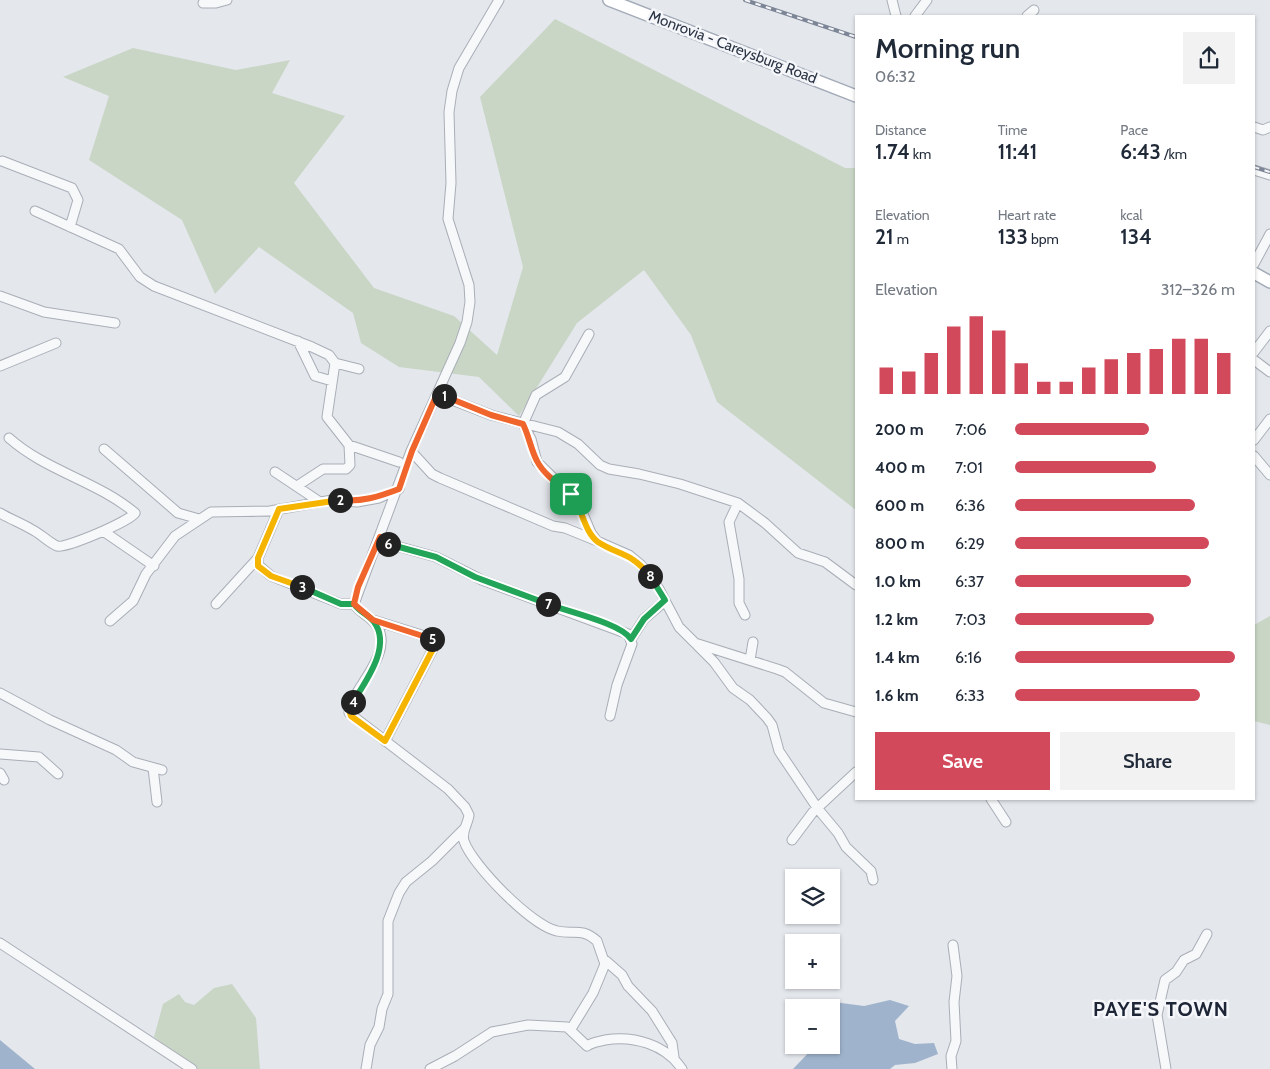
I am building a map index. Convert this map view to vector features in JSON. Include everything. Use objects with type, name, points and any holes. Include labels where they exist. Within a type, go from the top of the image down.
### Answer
[{"type":"main road","name":"Monrovia - Careysburg Road","points":[[609,0],[855,96]]},
{"type":"main road","points":[[1255,274],[1270,282]]},
{"type":"street","points":[[203,2],[216,3],[227,0]]},
{"type":"street","points":[[354,604],[358,587],[380,537],[412,451],[460,344],[470,302],[469,285],[448,219],[451,183],[449,112],[452,91],[459,68],[499,0]]},
{"type":"street","points":[[892,0],[896,15]]},
{"type":"street","points":[[916,15],[927,0]]},
{"type":"street","points":[[2,161],[72,188],[78,200],[70,226]]},
{"type":"street","points":[[1255,170],[1270,176]]},
{"type":"street","points":[[35,211],[119,249],[140,277],[154,286],[298,341],[329,355],[335,363],[359,368]]},
{"type":"street","points":[[1255,262],[1270,234]]},
{"type":"street","points":[[0,296],[44,312],[115,323]]},
{"type":"street","points":[[1255,351],[1270,331]]},
{"type":"street","points":[[523,424],[536,395],[565,377],[589,334]]},
{"type":"street","points":[[298,341],[315,376],[332,381]]},
{"type":"street","points":[[0,366],[56,343]]},
{"type":"street","points":[[1255,361],[1270,372]]},
{"type":"street","points":[[335,363],[327,417],[349,445],[399,462]]},
{"type":"street","points":[[437,394],[491,415],[523,424],[542,426],[558,432],[578,444],[600,465],[608,469],[680,484],[738,503],[765,523],[798,553],[825,562],[855,584]]},
{"type":"street","points":[[1255,439],[1270,420]]},
{"type":"street","points":[[523,424],[531,439],[537,462],[578,502],[593,538]]},
{"type":"street","points":[[0,513],[32,529],[58,546],[67,546],[126,521],[135,513],[88,484],[36,459],[9,438]]},
{"type":"street","points":[[297,486],[323,469],[346,469],[350,465],[349,445]]},
{"type":"street","points":[[104,449],[178,513],[199,519]]},
{"type":"street","points":[[412,451],[432,474],[440,478],[553,526],[565,528],[593,538],[629,555],[641,565],[665,600],[678,627],[714,662],[733,688],[750,700],[772,725],[779,751],[818,809],[838,833],[850,854],[871,871],[873,880]]},
{"type":"street","points":[[1255,457],[1270,475]]},
{"type":"street","points":[[275,472],[320,502]]},
{"type":"street","points":[[110,620],[133,601],[141,583],[175,536],[211,512],[279,509],[320,502],[362,501],[379,498],[399,489]]},
{"type":"street","points":[[738,503],[729,522],[739,580],[739,603],[745,615]]},
{"type":"street","points":[[216,604],[258,558],[279,509]]},
{"type":"street","points":[[103,531],[154,566]]},
{"type":"street","points":[[380,537],[389,544],[436,557],[482,580],[598,621],[628,634],[632,644],[617,685],[610,716]]},
{"type":"street","points":[[258,558],[258,566],[271,576],[341,604],[354,604],[373,620],[380,632],[380,645],[372,668],[349,713],[448,789],[461,802],[469,816],[464,829],[464,842],[477,862],[525,913],[557,931],[572,931],[591,936],[598,943],[599,950],[606,961],[622,975],[628,986],[652,1011],[672,1043],[674,1057],[682,1069]]},
{"type":"street","points":[[631,639],[644,619],[665,600]]},
{"type":"street","points":[[373,620],[431,638],[434,641],[434,647],[385,741]]},
{"type":"street","points":[[750,660],[753,642]]},
{"type":"street","points":[[695,643],[785,672],[824,703],[855,712]]},
{"type":"street","points":[[0,693],[50,720],[116,750],[132,762],[158,769],[157,802]]},
{"type":"street","points":[[0,754],[36,756],[44,760],[58,774]]},
{"type":"street","points":[[792,840],[813,812],[855,773]]},
{"type":"street","points":[[993,800],[1006,822]]},
{"type":"street","points":[[366,1069],[370,1046],[379,1027],[382,1009],[388,994],[388,921],[399,892],[402,886],[432,861],[464,829]]},
{"type":"street","points":[[1166,1069],[1157,1015],[1165,980],[1176,972],[1184,960],[1196,954],[1207,934]]},
{"type":"street","points":[[0,943],[192,1069]]},
{"type":"street","points":[[952,1069],[950,1056],[956,1041],[954,1002],[957,976],[953,945]]},
{"type":"street","points":[[571,1029],[593,993],[606,961]]},
{"type":"street","points":[[430,1069],[455,1056],[492,1032],[528,1025],[559,1025],[571,1029],[576,1037],[586,1046],[592,1042],[623,1038],[653,1045],[664,1054],[674,1057]]},
{"type":"green space","points":[[555,19],[845,168],[855,168],[855,509],[717,402],[691,335],[644,270],[577,323],[519,416],[479,377],[399,367],[361,343],[353,313],[259,247],[215,294],[182,220],[89,160],[109,96],[63,77],[133,48],[236,70],[290,60],[272,93],[345,116],[294,183],[374,288],[454,316],[497,355],[523,267],[480,97]]},
{"type":"green space","points":[[1270,616],[1270,725],[1255,721],[1255,624]]},
{"type":"green space","points":[[232,984],[256,1018],[260,1069],[197,1069],[154,1037],[163,1004],[179,994],[185,1002],[194,1005],[214,988]]},
{"type":"water","points":[[890,1000],[909,1006],[895,1021],[899,1039],[915,1044],[934,1043],[938,1054],[915,1063],[895,1065],[890,1069],[793,1069],[807,1054],[840,1054],[840,1003],[864,1006]]},
{"type":"water","points":[[0,1040],[35,1069],[0,1069]]},
{"type":"railway","points":[[745,0],[855,37]]},
{"type":"railway","points":[[1255,167],[1270,172]]},
{"type":"district","name":"PAYE'S TOWN","points":[[1161,1009]]},
{"type":"route","points":[[571,494],[553,480],[537,462],[531,439],[523,424],[491,415],[437,394],[412,451],[399,489],[379,498],[357,502],[332,500],[279,509],[269,537],[258,558],[258,566],[271,576],[341,604],[354,604],[355,607],[373,620],[380,632],[380,645],[367,679],[352,703],[349,713],[385,741],[434,647],[434,641],[431,638],[373,620],[364,612],[355,607],[358,587],[380,537],[389,544],[450,562],[482,580],[598,621],[628,634],[631,639],[644,619],[665,600],[641,565],[629,555],[597,541],[591,533],[578,502],[571,494]]}]
